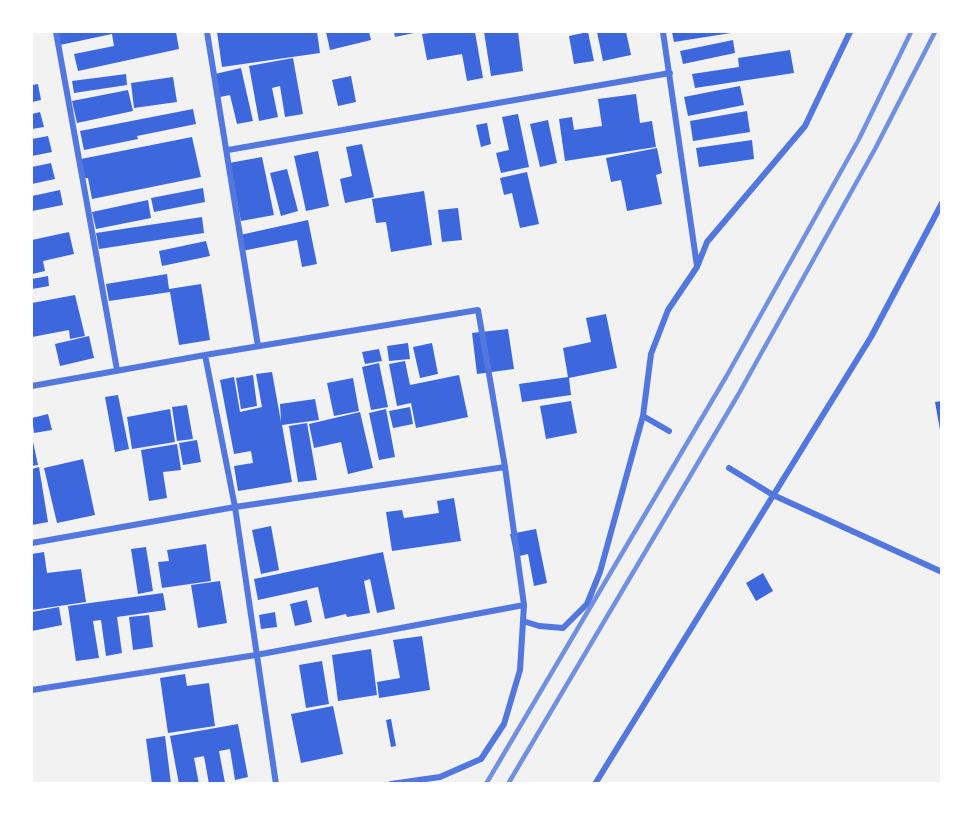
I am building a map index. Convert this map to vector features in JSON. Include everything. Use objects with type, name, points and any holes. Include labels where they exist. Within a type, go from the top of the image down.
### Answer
[{"type":"street","points":[[56,32],[117,370]]},
{"type":"street","points":[[207,32],[228,150],[258,346]]},
{"type":"street","points":[[663,32],[697,267]]},
{"type":"street","points":[[523,621],[539,626],[563,628],[588,604],[600,572],[643,416],[651,354],[668,310],[697,267],[707,242],[805,126],[850,32]]},
{"type":"street","points":[[228,150],[670,73]]},
{"type":"street","points":[[595,783],[871,337],[942,203]]},
{"type":"street","points":[[32,386],[478,310],[505,467],[524,605],[520,670],[504,724],[481,759],[440,777],[391,783]]},
{"type":"street","points":[[205,355],[235,507],[276,783]]},
{"type":"street","points":[[643,416],[669,430]]},
{"type":"street","points":[[32,543],[235,507],[505,467]]},
{"type":"street","points":[[729,468],[773,495],[942,572]]},
{"type":"street","points":[[32,690],[256,655],[524,605]]},
{"type":"building","points":[[57,32],[176,32],[179,49],[78,71],[74,54],[114,46],[112,34],[60,45]]},
{"type":"building","points":[[217,32],[317,32],[320,53],[222,67]]},
{"type":"building","points":[[326,32],[369,32],[371,40],[330,50]]},
{"type":"building","points":[[394,32],[414,32],[414,33],[395,37]]},
{"type":"building","points":[[475,32],[483,78],[467,81],[462,54],[427,60],[422,34]]},
{"type":"building","points":[[484,32],[518,32],[523,71],[491,76]]},
{"type":"building","points":[[588,32],[594,61],[574,64],[569,36]]},
{"type":"building","points":[[597,32],[626,32],[631,55],[603,61]]},
{"type":"building","points":[[672,32],[731,32],[731,33],[674,42]]},
{"type":"building","points":[[733,40],[735,53],[683,64],[680,51]]},
{"type":"building","points":[[790,50],[794,73],[695,88],[692,74],[739,67],[738,58]]},
{"type":"building","points":[[293,58],[303,114],[285,117],[280,86],[272,88],[278,117],[259,121],[249,66]]},
{"type":"building","points":[[241,68],[253,121],[237,124],[230,95],[220,97],[215,74]]},
{"type":"building","points":[[126,74],[127,85],[74,93],[72,81]]},
{"type":"building","points":[[351,76],[356,102],[338,106],[332,80]]},
{"type":"building","points":[[173,77],[177,102],[134,108],[131,83]]},
{"type":"building","points":[[38,84],[41,100],[32,102],[32,85]]},
{"type":"building","points":[[740,86],[744,105],[688,116],[684,97]]},
{"type":"building","points":[[128,90],[133,111],[77,123],[72,101]]},
{"type":"building","points":[[636,94],[640,123],[652,121],[656,147],[565,161],[559,119],[572,117],[574,130],[602,126],[598,99]]},
{"type":"building","points":[[193,109],[196,124],[84,150],[80,131]]},
{"type":"building","points":[[747,111],[750,132],[693,141],[690,121]]},
{"type":"building","points":[[40,112],[44,127],[32,129],[32,114]]},
{"type":"building","points":[[518,114],[529,167],[501,173],[496,153],[509,150],[502,117]]},
{"type":"building","points":[[548,120],[557,163],[540,167],[530,124]]},
{"type":"building","points":[[487,123],[491,144],[481,147],[476,125]]},
{"type":"building","points":[[48,136],[52,152],[32,156],[32,139]]},
{"type":"building","points":[[192,137],[201,177],[92,199],[81,159]]},
{"type":"building","points":[[752,140],[754,159],[699,167],[696,148]]},
{"type":"building","points":[[362,144],[374,197],[345,203],[340,179],[352,176],[346,147]]},
{"type":"building","points":[[657,148],[662,173],[656,175],[662,204],[627,211],[621,180],[611,182],[606,158]]},
{"type":"building","points":[[318,151],[329,206],[306,211],[294,156]]},
{"type":"building","points":[[262,157],[274,215],[241,221],[229,163]]},
{"type":"building","points":[[51,163],[55,179],[32,184],[32,167]]},
{"type":"building","points":[[287,169],[298,211],[281,216],[270,173]]},
{"type":"building","points":[[527,172],[539,224],[520,228],[512,193],[504,195],[500,178]]},
{"type":"building","points":[[203,188],[205,202],[154,212],[151,198]]},
{"type":"building","points":[[60,190],[63,205],[32,211],[32,196]]},
{"type":"building","points":[[424,191],[432,245],[391,252],[386,222],[376,223],[372,199]]},
{"type":"building","points":[[148,200],[151,218],[96,229],[92,212]]},
{"type":"building","points":[[458,208],[462,240],[442,242],[438,210]]},
{"type":"building","points":[[202,217],[204,233],[99,249],[96,233]]},
{"type":"building","points":[[308,220],[317,264],[302,267],[297,240],[242,251],[240,235]]},
{"type":"building","points":[[69,232],[74,254],[43,261],[45,271],[32,274],[32,240]]},
{"type":"building","points":[[206,241],[210,256],[162,266],[159,251]]},
{"type":"building","points":[[167,274],[169,289],[201,284],[210,340],[179,345],[170,292],[109,301],[106,284]]},
{"type":"building","points":[[48,276],[49,286],[32,289],[32,279]]},
{"type":"building","points":[[75,295],[85,336],[70,339],[69,330],[32,337],[32,303]]},
{"type":"building","points":[[606,314],[617,368],[569,378],[571,395],[522,402],[519,384],[568,377],[563,348],[591,342],[586,318]]},
{"type":"building","points":[[508,329],[514,369],[477,374],[472,333]]},
{"type":"building","points":[[89,336],[94,358],[60,366],[55,344]]},
{"type":"building","points":[[408,343],[410,359],[389,361],[387,346]]},
{"type":"building","points":[[432,343],[438,374],[420,378],[413,347]]},
{"type":"building","points":[[379,349],[382,361],[365,364],[362,352]]},
{"type":"building","points":[[405,361],[410,385],[459,375],[468,417],[416,428],[411,403],[397,406],[389,364]]},
{"type":"building","points":[[379,363],[388,407],[371,410],[362,367]]},
{"type":"building","points":[[272,372],[281,422],[280,404],[315,399],[319,420],[282,425],[292,482],[238,491],[234,466],[253,463],[251,451],[234,454],[220,380],[234,377],[240,412],[262,407],[256,374]]},
{"type":"building","points":[[253,375],[257,406],[241,409],[236,378]]},
{"type":"building","points":[[353,378],[359,411],[334,416],[327,383]]},
{"type":"building","points":[[118,395],[129,449],[115,452],[105,397]]},
{"type":"building","points":[[571,401],[577,433],[546,439],[540,406]]},
{"type":"building","points":[[942,401],[942,429],[940,430],[935,402]]},
{"type":"building","points":[[187,405],[193,439],[177,441],[172,407]]},
{"type":"building","points":[[410,407],[413,424],[393,428],[389,411]]},
{"type":"building","points":[[170,409],[175,442],[132,449],[127,417]]},
{"type":"building","points":[[386,409],[395,457],[379,460],[369,413]]},
{"type":"building","points":[[360,412],[373,468],[348,474],[341,442],[314,448],[309,424]]},
{"type":"building","points":[[48,414],[52,430],[34,433],[32,418]]},
{"type":"building","points":[[307,423],[317,480],[298,482],[289,426]]},
{"type":"building","points":[[32,437],[38,465],[32,466]]},
{"type":"building","points":[[197,440],[201,462],[183,465],[179,443]]},
{"type":"building","points":[[177,444],[181,470],[163,472],[167,498],[149,501],[141,450]]},
{"type":"building","points":[[83,459],[95,515],[57,523],[44,468]]},
{"type":"building","points":[[39,467],[48,522],[32,525],[32,469]]},
{"type":"building","points":[[454,498],[461,541],[392,551],[386,512],[402,510],[404,518],[439,513],[437,501]]},
{"type":"building","points":[[271,526],[279,570],[261,574],[252,530]]},
{"type":"building","points":[[536,529],[547,583],[534,586],[528,554],[515,557],[510,534]]},
{"type":"building","points":[[206,544],[211,581],[162,588],[158,562],[169,561],[167,550]]},
{"type":"building","points":[[146,547],[153,591],[138,594],[131,549]]},
{"type":"building","points":[[44,552],[47,573],[81,569],[86,602],[32,610],[32,554]]},
{"type":"building","points":[[383,552],[395,609],[377,613],[370,579],[364,581],[370,613],[347,617],[346,614],[325,619],[318,587],[258,600],[254,579]]},
{"type":"building","points":[[763,573],[773,591],[756,601],[746,583]]},
{"type":"building","points":[[220,581],[227,623],[198,628],[191,585]]},
{"type":"building","points":[[163,593],[166,610],[117,617],[122,653],[106,656],[101,620],[93,621],[99,658],[76,661],[68,606]]},
{"type":"building","points":[[307,600],[312,622],[295,626],[290,604]]},
{"type":"building","points":[[59,607],[62,625],[32,631],[32,612]]},
{"type":"building","points":[[275,612],[277,627],[261,629],[259,615]]},
{"type":"building","points":[[149,615],[153,647],[133,650],[129,617]]},
{"type":"building","points":[[422,636],[430,690],[379,698],[377,682],[400,678],[393,640]]},
{"type":"building","points":[[371,649],[377,695],[338,701],[332,655]]},
{"type":"building","points":[[322,661],[329,704],[306,708],[299,665]]},
{"type":"building","points":[[185,674],[187,686],[209,683],[215,726],[168,733],[160,678]]},
{"type":"building","points":[[333,706],[343,754],[301,763],[291,714]]},
{"type":"building","points":[[391,719],[396,746],[391,747],[386,720]]},
{"type":"building","points":[[238,724],[248,777],[235,780],[230,749],[219,751],[225,783],[209,784],[204,756],[194,758],[199,784],[179,784],[170,736]]},
{"type":"building","points":[[165,736],[171,784],[152,784],[146,739]]},
{"type":"railway","points":[[486,784],[726,377],[859,139],[911,32]]},
{"type":"railway","points":[[508,784],[738,395],[875,149],[935,32]]}]
